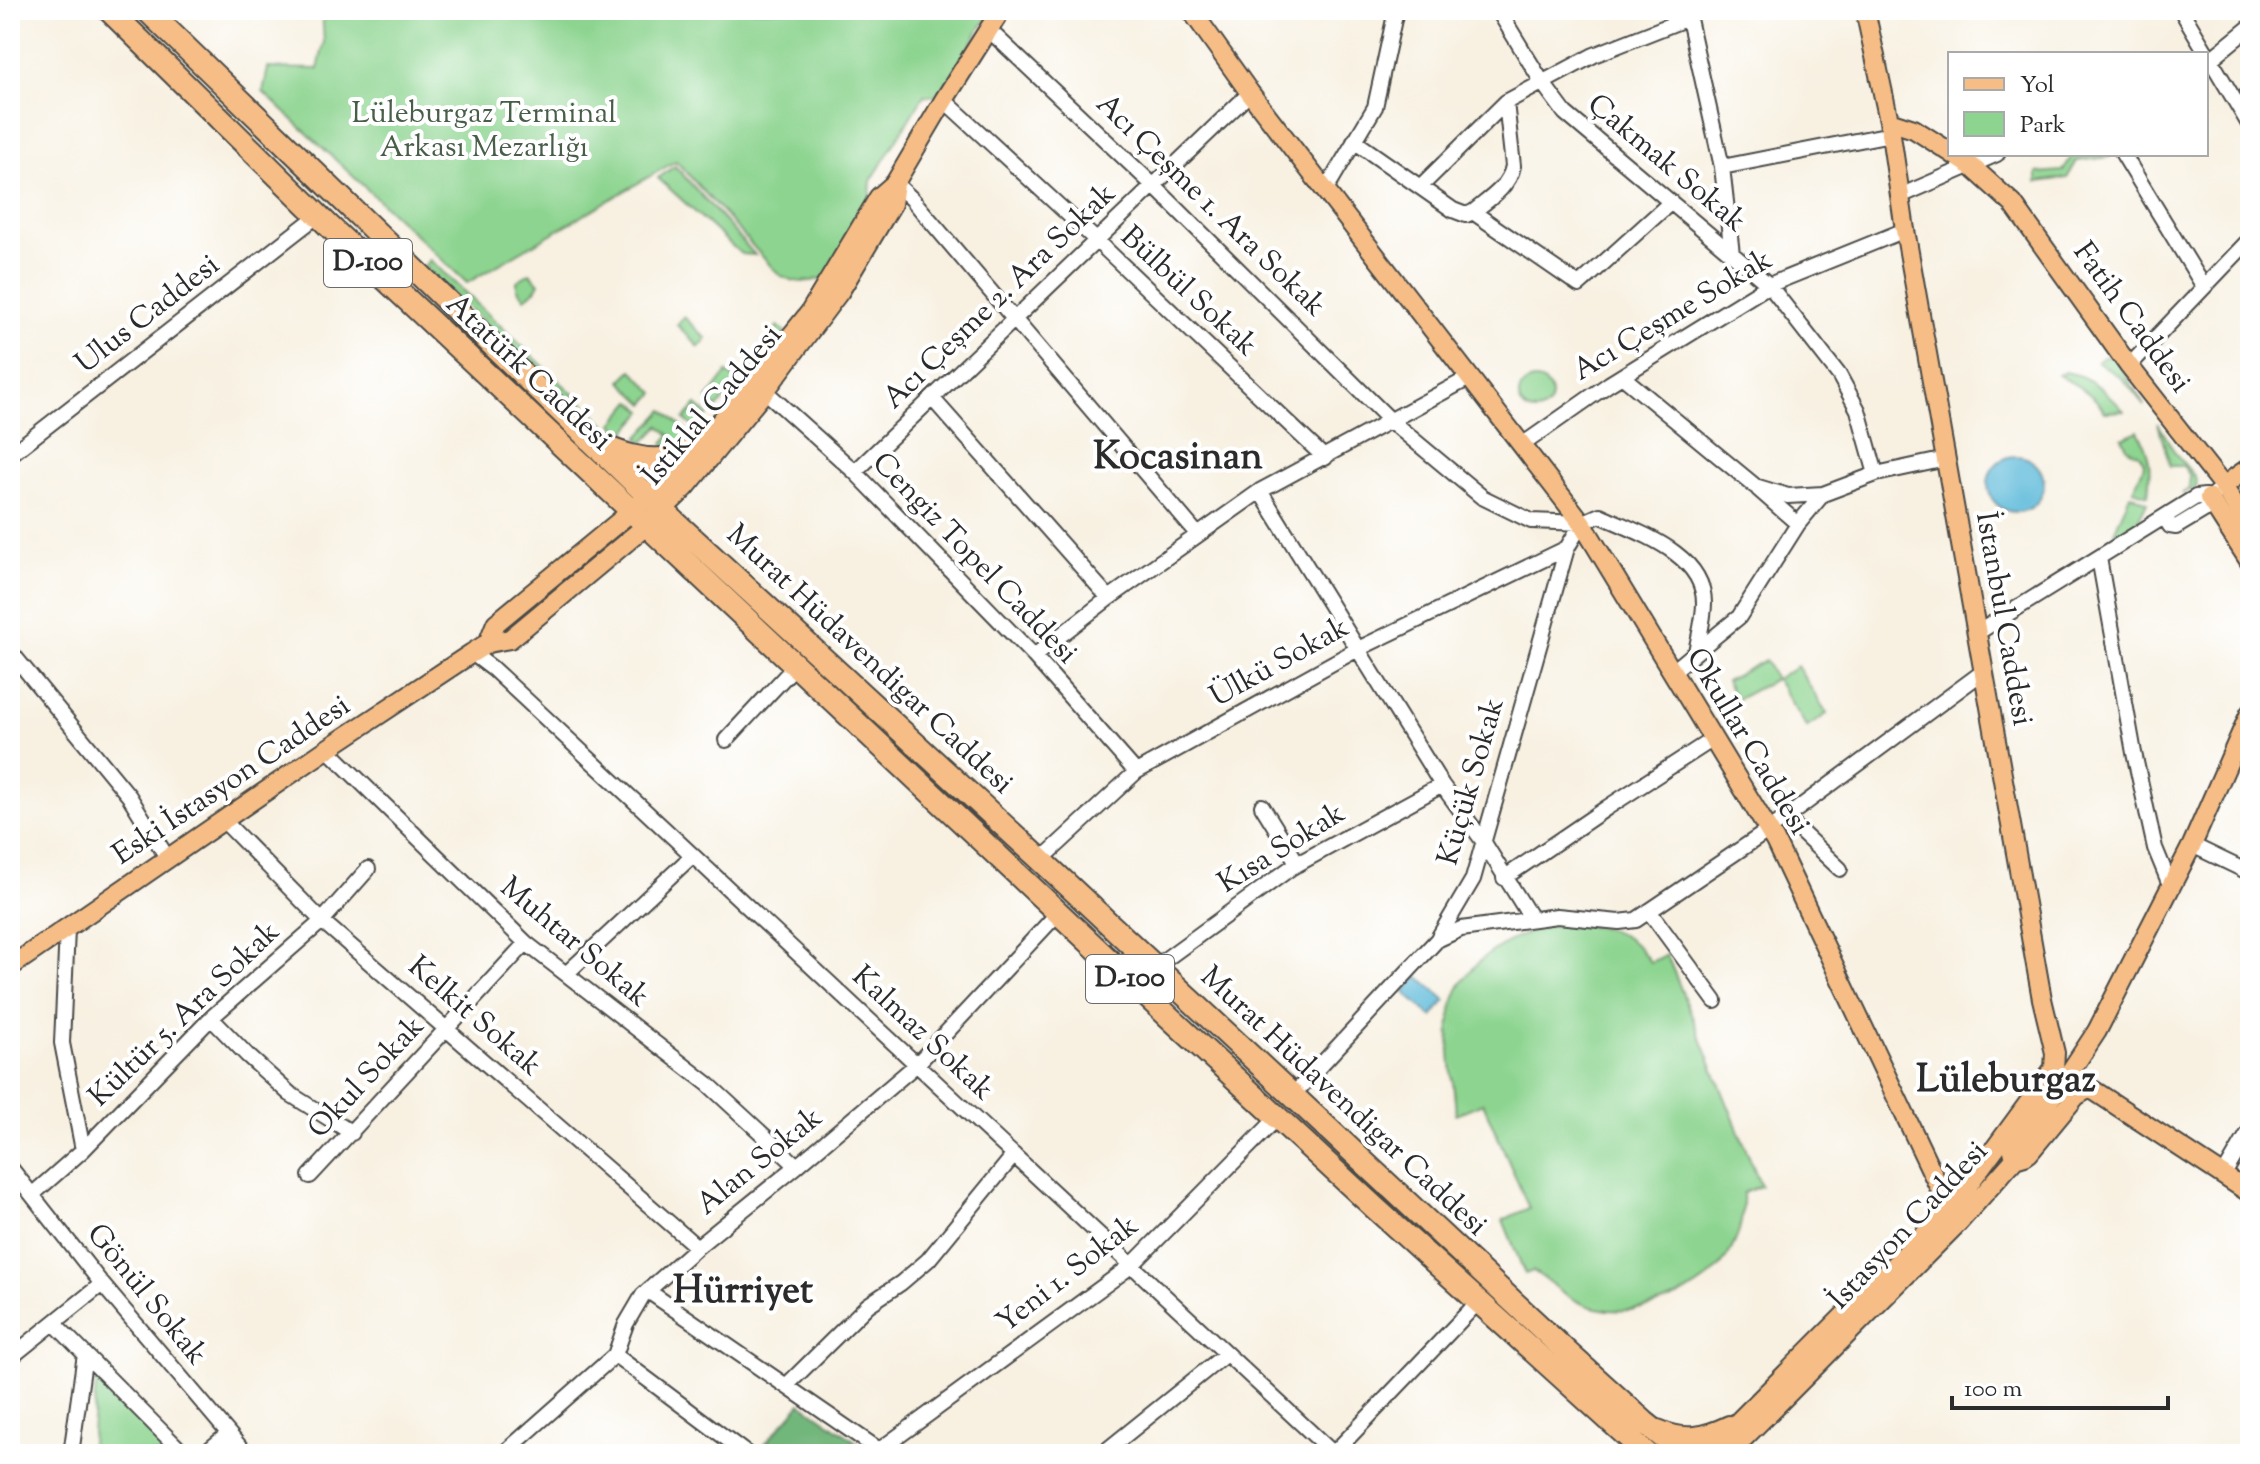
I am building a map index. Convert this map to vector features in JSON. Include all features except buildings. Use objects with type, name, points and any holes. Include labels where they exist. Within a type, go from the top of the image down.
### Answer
[{"type":"highway","name":"Atatürk Caddesi","points":[[109,10],[317,216],[647,511]]},
{"type":"highway","name":"Atatürk Caddesi","points":[[147,10],[590,441],[647,511]]},
{"type":"highway","points":[[590,441],[623,453],[653,459],[668,458],[700,446]]},
{"type":"highway","name":"Murat Hüdavendigar Caddesi","points":[[647,511],[796,665],[1479,1301],[1641,1443],[1684,1454]]},
{"type":"highway","name":"Murat Hüdavendigar Caddesi","points":[[647,511],[1041,860],[1292,1096],[1641,1443]]},
{"type":"main road","name":"İstiklal Caddesi","points":[[647,511],[700,446],[840,291],[892,204],[895,183],[1001,10]]},
{"type":"main road","points":[[1191,10],[1325,191]]},
{"type":"main road","name":"İstanbul Caddesi","points":[[1865,10],[1890,128],[1905,230],[2042,999],[2055,1053],[2054,1068],[1954,1215]]},
{"type":"main road","name":"Fatih Caddesi","points":[[1890,128],[1914,129],[1948,150]]},
{"type":"main road","name":"Fatih Caddesi","points":[[1956,156],[2013,204],[2216,492],[2250,529]]},
{"type":"main road","name":"Okullar Caddesi","points":[[1325,191],[1582,523],[1769,830],[1954,1215]]},
{"type":"main road","name":"İstiklal Caddesi","points":[[647,511],[686,487],[765,391],[815,316]]},
{"type":"main road","points":[[2250,467],[2216,492],[2250,562]]},
{"type":"main road","name":"Eski İstasyon Caddesi","points":[[10,967],[480,648],[496,623],[647,511]]},
{"type":"main road","name":"İstasyon Caddesi","points":[[1706,1454],[2015,1159],[2015,1146],[2097,1031],[2192,845],[2250,713]]},
{"type":"main road","points":[[2015,1159],[2029,1153],[2076,1096],[2086,1090],[2098,1093],[2250,1193]]},
{"type":"main road","name":"İstasyon Caddesi","points":[[1728,1454],[1954,1215]]},
{"type":"main road","points":[[1641,1443],[1662,1431],[1694,1438],[1736,1423]]},
{"type":"main road","points":[[1744,1454],[1755,1427]]},
{"type":"street","points":[[1325,191],[1375,107],[1396,10]]},
{"type":"street","name":"Çakmak Sokak","points":[[1498,10],[1565,113],[1769,285],[1839,375],[1858,410],[1876,474]]},
{"type":"street","points":[[2181,10],[2203,52]]},
{"type":"street","points":[[1420,187],[1506,102],[1594,55],[1688,14],[1722,167],[1732,254]]},
{"type":"street","points":[[2250,27],[2208,62],[2250,126]]},
{"type":"street","name":"Acı Çeşme 1. Ara Sokak","points":[[989,30],[1154,186],[1392,422],[1482,497],[1531,521],[1582,523],[1600,515],[1686,560],[1699,579],[1704,602],[1696,652]]},
{"type":"street","name":"Acı Çeşme 2. Ara Sokak","points":[[855,472],[1250,93]]},
{"type":"street","name":"Bülbül Sokak","points":[[944,100],[1325,458]]},
{"type":"street","points":[[1354,141],[1460,214],[1466,215],[1507,182],[1511,174],[1513,166],[1506,102]]},
{"type":"street","points":[[1722,167],[1890,128]]},
{"type":"street","points":[[1900,196],[1993,156]]},
{"type":"street","points":[[2124,156],[2204,287]]},
{"type":"street","points":[[895,183],[912,199],[1198,535]]},
{"type":"street","points":[[1473,212],[1579,285],[1671,202]]},
{"type":"street","name":"Ulus Caddesi","points":[[10,455],[317,216]]},
{"type":"street","name":"Acı Çeşme Sokak","points":[[1522,445],[1609,384],[1769,285],[1905,230]]},
{"type":"street","points":[[2129,366],[2250,239]]},
{"type":"street","points":[[1623,377],[1798,524]]},
{"type":"street","points":[[1034,656],[1109,598],[1260,491],[1469,378]]},
{"type":"street","name":"Cengiz Topel Caddesi","points":[[765,391],[855,472],[1034,656],[1136,772]]},
{"type":"street","points":[[932,398],[1109,598]]},
{"type":"street","points":[[1755,486],[1788,496],[1823,494],[1876,474],[1946,459]]},
{"type":"street","points":[[1260,491],[1442,785],[1483,841],[1531,918]]},
{"type":"street","points":[[1977,633],[2196,497],[2216,492]]},
{"type":"street","points":[[1672,672],[1739,617],[1798,524],[1823,494]]},
{"type":"street","name":"Küçük Sokak","points":[[1292,1096],[1437,940],[1473,879],[1567,548],[1582,523]]},
{"type":"street","name":"Ülkü Sokak","points":[[1041,860],[1136,772],[1358,649],[1567,548]]},
{"type":"street","points":[[2099,558],[2134,753],[2155,848],[2171,887]]},
{"type":"street","name":"Kalmaz Sokak","points":[[480,648],[493,669],[1333,1454]]},
{"type":"street","points":[[10,651],[129,796],[168,859]]},
{"type":"street","points":[[726,740],[796,665]]},
{"type":"street","points":[[1437,940],[1461,929],[1531,918],[1557,916],[1619,922],[1636,920],[1786,818],[1984,671]]},
{"type":"street","points":[[1504,878],[1713,739]]},
{"type":"street","name":"Muhtar Sokak","points":[[327,749],[526,943],[708,1084],[797,1166]]},
{"type":"street","name":"Kısa Sokak","points":[[1155,967],[1298,864],[1442,785]]},
{"type":"street","points":[[1262,806],[1298,864]]},
{"type":"street","points":[[1786,818],[1840,869]]},
{"type":"street","name":"Kelkit Sokak","points":[[223,820],[322,921],[697,1247]]},
{"type":"street","points":[[2192,845],[2250,873]]},
{"type":"street","points":[[566,974],[692,856]]},
{"type":"street","name":"Kültür 5. Ara Sokak","points":[[33,1194],[83,1150],[211,1018],[322,921],[368,869]]},
{"type":"street","points":[[1649,911],[1715,1001]]},
{"type":"street","name":"Alan Sokak","points":[[503,1454],[615,1355],[626,1324],[643,1295],[917,1064],[1059,912]]},
{"type":"street","points":[[67,929],[62,1043],[83,1150]]},
{"type":"street","name":"Okul Sokak","points":[[310,1176],[526,943]]},
{"type":"street","points":[[211,1018],[290,1094],[352,1133]]},
{"type":"street","name":"Yeni 1. Sokak","points":[[880,1453],[1131,1266],[1278,1117]]},
{"type":"street","points":[[2223,1176],[2250,1130]]},
{"type":"street","points":[[786,1386],[868,1305],[928,1260],[1014,1155]]},
{"type":"street","name":"Gönül Sokak","points":[[10,1167],[102,1284],[246,1454]]},
{"type":"street","points":[[10,1358],[102,1284]]},
{"type":"street","points":[[648,1291],[880,1453]]},
{"type":"street","points":[[1333,1454],[1479,1301]]},
{"type":"street","points":[[54,1323],[184,1454]]},
{"type":"street","points":[[71,1454],[85,1354]]},
{"type":"street","points":[[1102,1454],[1226,1354]]},
{"type":"street","points":[[615,1355],[747,1454]]},
{"type":"street","points":[[204,1454],[227,1435]]},
{"type":"green space","name":"Lüleburgaz Terminal Arkası Mezarlığı","points":[[322,10],[991,10],[940,96],[924,95],[871,181],[869,210],[827,277],[802,282],[778,274],[676,161],[467,283],[263,92],[268,68],[318,69],[324,43]]},
{"type":"green space","points":[[2072,156],[2110,157],[2077,161],[2067,178],[2037,182],[2037,173],[2063,171]]},
{"type":"green space","points":[[675,166],[755,255],[741,254],[658,178]]},
{"type":"green space","points":[[430,260],[617,435],[611,441],[424,266]]},
{"type":"green space","points":[[530,273],[539,283],[525,298],[517,289],[517,281]]},
{"type":"green space","points":[[684,317],[707,339],[699,347],[677,325]]},
{"type":"green space","points":[[778,326],[786,333],[754,372],[747,366]]},
{"type":"green space","points":[[2113,355],[2145,406],[2124,380],[2097,361]]},
{"type":"green space","points":[[632,370],[655,393],[645,404],[621,381]]},
{"type":"green space","points":[[2066,372],[2091,381],[2124,411],[2105,412],[2090,395],[2058,375]]},
{"type":"green space","points":[[727,373],[738,381],[717,408],[707,399]]},
{"type":"green space","points":[[1535,380],[1546,385],[1551,396],[1546,407],[1535,412],[1524,407],[1519,396],[1524,385]]},
{"type":"green space","points":[[632,401],[644,411],[624,434],[613,424]]},
{"type":"green space","points":[[696,405],[708,415],[697,430],[684,419]]},
{"type":"green space","points":[[664,410],[690,434],[673,452],[663,443],[670,435],[660,426],[643,443],[638,438]]},
{"type":"green space","points":[[2158,423],[2175,453],[2195,477],[2197,486],[2182,494],[2189,488],[2190,476],[2183,466],[2170,466]]},
{"type":"green space","points":[[2138,431],[2149,462],[2148,495],[2133,490],[2144,463],[2139,454],[2128,449],[2122,438]]},
{"type":"green space","points":[[2130,494],[2147,502],[2133,532],[2114,532]]},
{"type":"green space","points":[[1765,660],[1775,679],[1736,700],[1726,681]]},
{"type":"green space","points":[[1797,666],[1827,714],[1807,727],[1776,679]]},
{"type":"green space","points":[[1566,923],[1614,931],[1633,942],[1650,962],[1667,955],[1761,1186],[1743,1193],[1738,1234],[1716,1271],[1669,1300],[1632,1310],[1587,1306],[1533,1271],[1525,1274],[1503,1220],[1529,1208],[1483,1103],[1456,1114],[1449,1034],[1458,990],[1480,961],[1496,949],[1530,932]]},
{"type":"green space","points":[[97,1373],[179,1454],[90,1454]]},
{"type":"green space","points":[[801,1403],[868,1450],[863,1454],[757,1453]]},
{"type":"water","points":[[2016,456],[2036,464],[2044,484],[2036,504],[2016,512],[1996,504],[1988,484],[1996,464]]},
{"type":"water","points":[[1418,976],[1446,1000],[1432,1017],[1404,992]]},
{"type":"district","name":"Kocasinan","points":[[1178,459]]},
{"type":"district","name":"Lüleburgaz","points":[[2006,1082]]},
{"type":"district","name":"Hürriyet","points":[[743,1293]]}]
